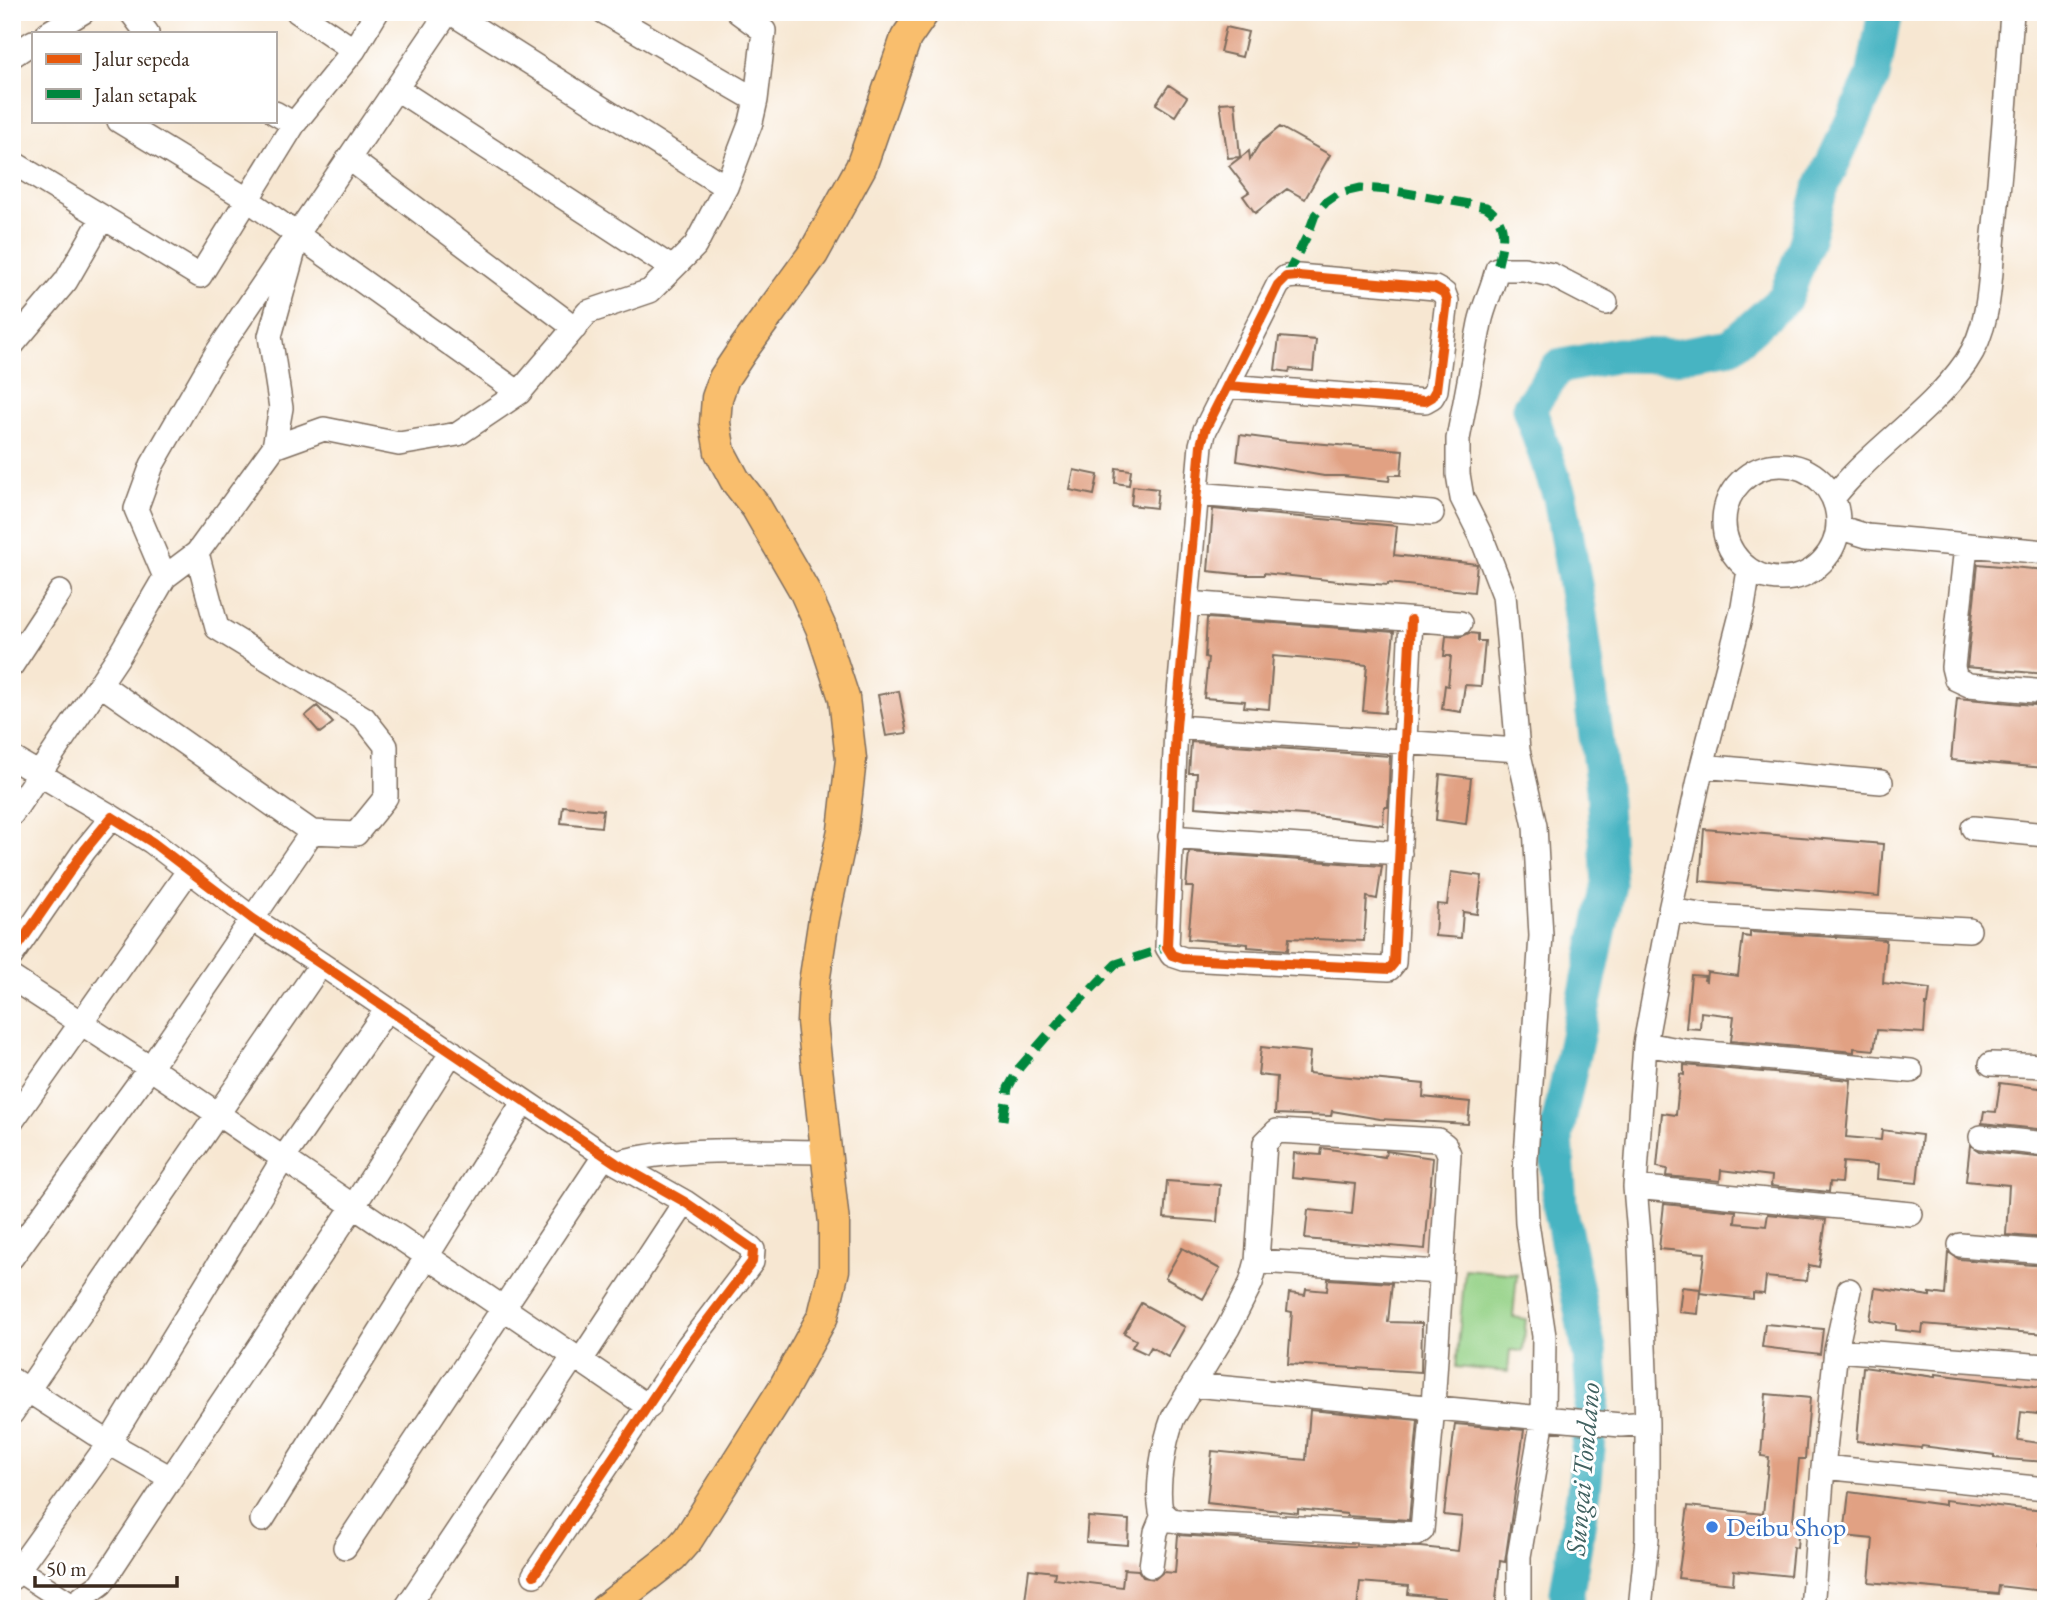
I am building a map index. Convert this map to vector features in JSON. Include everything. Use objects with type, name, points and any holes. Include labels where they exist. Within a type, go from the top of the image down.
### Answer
[{"type":"main road","points":[[605,1609],[672,1557],[688,1539],[783,1389],[823,1315],[834,1270],[834,1223],[812,1022],[814,983],[824,918],[843,830],[848,783],[850,759],[844,698],[821,628],[804,590],[756,507],[735,480],[720,452],[715,423],[717,398],[724,378],[813,254],[861,167],[906,38],[924,12]]},
{"type":"street","points":[[50,32],[83,12]]},
{"type":"street","points":[[131,12],[146,32]]},
{"type":"street","points":[[298,12],[354,50]]},
{"type":"street","points":[[15,171],[103,217],[200,276],[247,199],[284,119],[354,50],[377,12]]},
{"type":"street","points":[[165,577],[136,509],[152,465],[216,354],[449,12],[726,187]]},
{"type":"street","points":[[604,12],[756,100]]},
{"type":"street","points":[[274,447],[324,429],[399,444],[458,434],[519,393],[587,312],[650,291],[695,246],[726,187],[751,122],[764,31],[738,12]]},
{"type":"street","points":[[1827,490],[1851,476],[1942,392],[1967,361],[1979,340],[1985,314],[1998,194],[2012,12]]},
{"type":"street","points":[[32,43],[13,55],[32,67]]},
{"type":"street","points":[[397,89],[673,268]]},
{"type":"street","points":[[121,122],[299,234],[519,393]]},
{"type":"street","points":[[350,159],[575,328]]},
{"type":"street","points":[[12,345],[66,281],[103,217]]},
{"type":"street","points":[[12,814],[41,775],[100,684],[165,577],[197,553],[274,447],[281,408],[270,336],[299,234]]},
{"type":"street","points":[[1519,1609],[1519,1556],[1554,1420],[1527,1223],[1525,1171],[1541,936],[1535,826],[1518,750],[1504,595],[1482,536],[1462,498],[1458,474],[1458,439],[1484,304],[1494,287],[1497,269],[1524,269],[1552,275],[1606,303]]},
{"type":"street","points":[[1227,386],[1425,401],[1432,397],[1436,390],[1447,301],[1444,293],[1435,288],[1286,277],[1278,285],[1227,386],[1205,430],[1196,494],[1176,727],[1167,947],[1172,955],[1184,959],[1389,969],[1394,963],[1411,620]]},
{"type":"street","points":[[1785,466],[1805,471],[1827,490],[1836,508],[1837,534],[1825,559],[1807,573],[1788,579],[1759,574],[1741,564],[1729,548],[1724,529],[1728,499],[1740,483],[1756,471],[1785,466]]},
{"type":"street","points":[[1196,494],[1432,513]]},
{"type":"street","points":[[1837,534],[2046,552]]},
{"type":"street","points":[[1966,546],[1953,667],[1956,679],[1969,685],[2046,692]]},
{"type":"street","points":[[100,684],[312,832],[356,834],[386,797],[386,746],[365,718],[217,628],[197,553]]},
{"type":"street","points":[[1640,1609],[1647,1539],[1647,1423],[1635,1187],[1645,1044],[1670,910],[1702,766],[1744,607],[1759,574]]},
{"type":"street","points":[[12,665],[60,592]]},
{"type":"street","points":[[1187,604],[1460,623]]},
{"type":"street","points":[[1176,727],[1518,750]]},
{"type":"street","points":[[12,758],[152,842],[253,919],[611,1159],[685,1202],[753,1251],[752,1262],[688,1346],[534,1575]]},
{"type":"street","points":[[1702,766],[1881,782]]},
{"type":"street","points":[[12,955],[84,851],[112,817]]},
{"type":"street","points":[[1973,828],[2046,835]]},
{"type":"street","points":[[12,1257],[150,1068],[312,832]]},
{"type":"street","points":[[1170,837],[1400,853]]},
{"type":"street","points":[[12,1121],[189,870]]},
{"type":"street","points":[[1670,910],[1707,916],[1969,930]]},
{"type":"street","points":[[12,1413],[20,1385],[321,964]]},
{"type":"street","points":[[12,978],[150,1068],[649,1407]]},
{"type":"street","points":[[387,1009],[283,1159],[109,1443],[14,1571],[72,1605],[101,1584],[353,1207],[452,1052]]},
{"type":"street","points":[[1645,1044],[1685,1051],[1911,1071]]},
{"type":"street","points":[[1991,1065],[2046,1066]]},
{"type":"street","points":[[262,1520],[524,1101]]},
{"type":"street","points":[[1151,1566],[1156,1532],[1163,1515],[1160,1505],[1169,1430],[1173,1418],[1228,1328],[1251,1283],[1257,1261],[1265,1143],[1277,1131],[1438,1140],[1445,1145],[1449,1154],[1422,1530],[1417,1534],[1185,1522],[1171,1520],[1163,1515]]},
{"type":"street","points":[[1981,1137],[2046,1144]]},
{"type":"street","points":[[345,1547],[503,1308],[611,1159],[711,1152],[827,1152]]},
{"type":"street","points":[[1635,1187],[1911,1214]]},
{"type":"street","points":[[406,1608],[685,1202]]},
{"type":"street","points":[[1960,1245],[2046,1252]]},
{"type":"street","points":[[1257,1261],[1440,1272]]},
{"type":"street","points":[[1812,1609],[1823,1467],[1836,1350],[1849,1290]]},
{"type":"street","points":[[1836,1350],[2046,1366]]},
{"type":"street","points":[[20,1385],[109,1443],[171,1478]]},
{"type":"street","points":[[1194,1385],[1433,1406],[1554,1420],[1647,1423]]},
{"type":"street","points":[[1823,1467],[2046,1489]]},
{"type":"green space","points":[[1465,1269],[1517,1274],[1513,1317],[1526,1319],[1523,1351],[1510,1350],[1508,1372],[1456,1367]]},
{"type":"building","points":[[1226,27],[1248,32],[1242,57],[1220,52]]},
{"type":"building","points":[[1169,85],[1187,97],[1175,116],[1156,104]]},
{"type":"building","points":[[1235,102],[1240,157],[1228,158],[1220,103]]},
{"type":"building","points":[[1280,127],[1330,155],[1305,199],[1287,189],[1255,213],[1243,196],[1249,192],[1229,166],[1249,151],[1250,159],[1260,143]]},
{"type":"building","points":[[1279,337],[1316,340],[1313,371],[1275,370]]},
{"type":"building","points":[[1240,435],[1403,450],[1401,475],[1390,475],[1389,481],[1324,476],[1237,461]]},
{"type":"building","points":[[1116,468],[1131,470],[1129,485],[1115,483]]},
{"type":"building","points":[[1074,470],[1098,475],[1094,495],[1070,490]]},
{"type":"building","points":[[1133,486],[1158,489],[1156,508],[1131,505]]},
{"type":"building","points":[[1213,509],[1397,526],[1394,555],[1477,564],[1474,592],[1264,573],[1246,575],[1208,571]]},
{"type":"building","points":[[1978,564],[2046,570],[2046,674],[1967,667]]},
{"type":"building","points":[[1207,618],[1394,632],[1385,713],[1363,711],[1367,665],[1310,659],[1273,656],[1269,709],[1244,707],[1245,701],[1204,698],[1208,658],[1205,657]]},
{"type":"building","points":[[1469,633],[1478,634],[1478,641],[1485,641],[1481,686],[1465,685],[1461,712],[1442,709],[1451,656],[1444,656],[1446,636],[1460,637]]},
{"type":"building","points":[[899,691],[907,733],[886,736],[878,695]]},
{"type":"building","points":[[1957,698],[2046,706],[2046,768],[1951,760]]},
{"type":"building","points":[[317,706],[333,723],[320,733],[305,716]]},
{"type":"building","points":[[1191,742],[1390,756],[1388,807],[1384,807],[1383,825],[1317,816],[1195,807],[1197,773],[1189,773]]},
{"type":"building","points":[[1440,774],[1471,778],[1466,824],[1436,820]]},
{"type":"building","points":[[563,806],[603,810],[601,827],[561,823]]},
{"type":"building","points":[[1704,829],[1883,844],[1879,896],[1700,881]]},
{"type":"building","points":[[1189,852],[1382,866],[1377,899],[1367,897],[1364,941],[1289,938],[1288,950],[1188,939],[1193,887],[1186,887]]},
{"type":"building","points":[[1451,872],[1482,876],[1477,914],[1463,912],[1461,938],[1435,936],[1437,904],[1447,905]]},
{"type":"building","points":[[1750,932],[1886,940],[1883,983],[1930,989],[1924,1033],[1877,1030],[1874,1050],[1854,1048],[1854,1052],[1731,1041],[1734,1016],[1701,1012],[1700,1029],[1686,1028],[1691,975],[1705,976],[1706,981],[1707,972],[1738,976],[1743,936],[1750,937]]},
{"type":"building","points":[[1261,1047],[1310,1052],[1308,1073],[1424,1084],[1423,1097],[1470,1102],[1468,1124],[1380,1119],[1332,1111],[1331,1116],[1275,1114],[1277,1077],[1258,1075]]},
{"type":"building","points":[[1684,1065],[1851,1080],[1846,1137],[1881,1140],[1882,1130],[1922,1135],[1917,1183],[1877,1179],[1878,1165],[1843,1162],[1841,1183],[1830,1182],[1829,1192],[1771,1186],[1772,1176],[1721,1170],[1720,1181],[1666,1176],[1667,1169],[1657,1167],[1662,1113],[1676,1115],[1680,1074],[1684,1075]]},
{"type":"building","points":[[2000,1083],[2046,1089],[2046,1130],[1982,1123],[1984,1111],[1996,1112]]},
{"type":"building","points":[[1970,1145],[1979,1151],[2046,1158],[2046,1238],[2006,1235],[2009,1185],[1966,1181]]},
{"type":"building","points":[[1322,1148],[1385,1157],[1386,1151],[1433,1158],[1425,1249],[1305,1239],[1308,1210],[1352,1214],[1355,1184],[1292,1178],[1294,1153],[1321,1155]]},
{"type":"building","points":[[1167,1181],[1220,1185],[1217,1222],[1164,1218]]},
{"type":"building","points":[[1664,1204],[1736,1211],[1735,1223],[1766,1226],[1768,1214],[1826,1220],[1819,1267],[1809,1265],[1807,1281],[1766,1277],[1764,1294],[1753,1293],[1753,1299],[1700,1293],[1705,1253],[1659,1249]]},
{"type":"building","points":[[1182,1248],[1220,1269],[1203,1299],[1165,1278]]},
{"type":"building","points":[[1948,1252],[1959,1259],[2046,1266],[2046,1334],[1923,1324],[1922,1333],[1896,1330],[1896,1324],[1870,1320],[1875,1288],[1930,1296],[1930,1293],[1945,1295]]},
{"type":"building","points":[[1328,1279],[1392,1283],[1388,1322],[1422,1323],[1421,1372],[1288,1364],[1292,1312],[1287,1311],[1289,1293],[1305,1295],[1306,1289],[1327,1291]]},
{"type":"building","points":[[1682,1287],[1700,1289],[1698,1314],[1679,1312]]},
{"type":"building","points":[[1141,1303],[1185,1327],[1168,1357],[1151,1347],[1147,1354],[1132,1347],[1136,1340],[1124,1333]]},
{"type":"building","points":[[1765,1324],[1823,1329],[1820,1354],[1762,1347]]},
{"type":"building","points":[[1863,1367],[2043,1387],[2041,1397],[2046,1397],[2046,1415],[2021,1412],[2018,1440],[2046,1444],[2046,1462],[1994,1458],[1994,1455],[1922,1446],[1857,1441]]},
{"type":"building","points":[[1766,1394],[1810,1398],[1805,1459],[1799,1459],[1793,1521],[1799,1522],[1797,1548],[1793,1547],[1790,1576],[1734,1570],[1733,1584],[1678,1578],[1688,1506],[1763,1514],[1769,1457],[1761,1456]]},
{"type":"building","points":[[1310,1410],[1418,1420],[1409,1520],[1347,1516],[1298,1509],[1298,1513],[1207,1503],[1212,1451],[1306,1460]]},
{"type":"building","points":[[1455,1424],[1524,1430],[1505,1562],[1500,1561],[1495,1609],[1458,1609],[1459,1605],[1445,1603],[1445,1598],[1408,1594],[1409,1586],[1360,1582],[1357,1609],[1077,1609],[1051,1606],[1051,1609],[1024,1609],[1029,1569],[1055,1572],[1054,1579],[1122,1587],[1124,1569],[1138,1570],[1143,1577],[1155,1579],[1163,1572],[1175,1573],[1178,1535],[1458,1551],[1462,1517],[1444,1515]]},
{"type":"building","points":[[1849,1492],[1945,1505],[1945,1500],[2043,1511],[2040,1545],[2046,1545],[2043,1591],[1999,1586],[1998,1594],[1869,1582],[1873,1539],[1844,1536]]},
{"type":"building","points":[[1088,1517],[1129,1520],[1128,1545],[1086,1542]]},
{"type":"waterway","name":"Sungai Tondano","points":[[1568,1609],[1567,1592],[1584,1490],[1593,1397],[1590,1355],[1560,1207],[1556,1136],[1609,884],[1603,788],[1579,608],[1560,497],[1529,408],[1558,367],[1618,355],[1675,356],[1731,346],[1785,298],[1806,243],[1820,190],[1873,77],[1885,12]]},
{"type":"marked path","points":[[1286,277],[1315,215],[1326,202],[1339,193],[1361,188],[1390,190],[1486,207],[1502,227],[1497,269]]},
{"type":"marked path","points":[[1003,1120],[1008,1088],[1020,1067],[1059,1022],[1116,964],[1167,947]]},
{"type":"cycle path","points":[[1227,386],[1425,401],[1432,397],[1436,390],[1447,301],[1444,293],[1435,288],[1286,277],[1278,285],[1205,430],[1201,445],[1176,727],[1167,947],[1172,955],[1184,959],[1389,969],[1394,963],[1411,620]]},
{"type":"cycle path","points":[[12,955],[84,851],[112,817],[152,842],[253,919],[616,1163],[685,1202],[753,1250],[752,1262],[688,1346],[534,1575]]},
{"type":"place","name":"Deibu Shop","points":[[1712,1527]]}]
